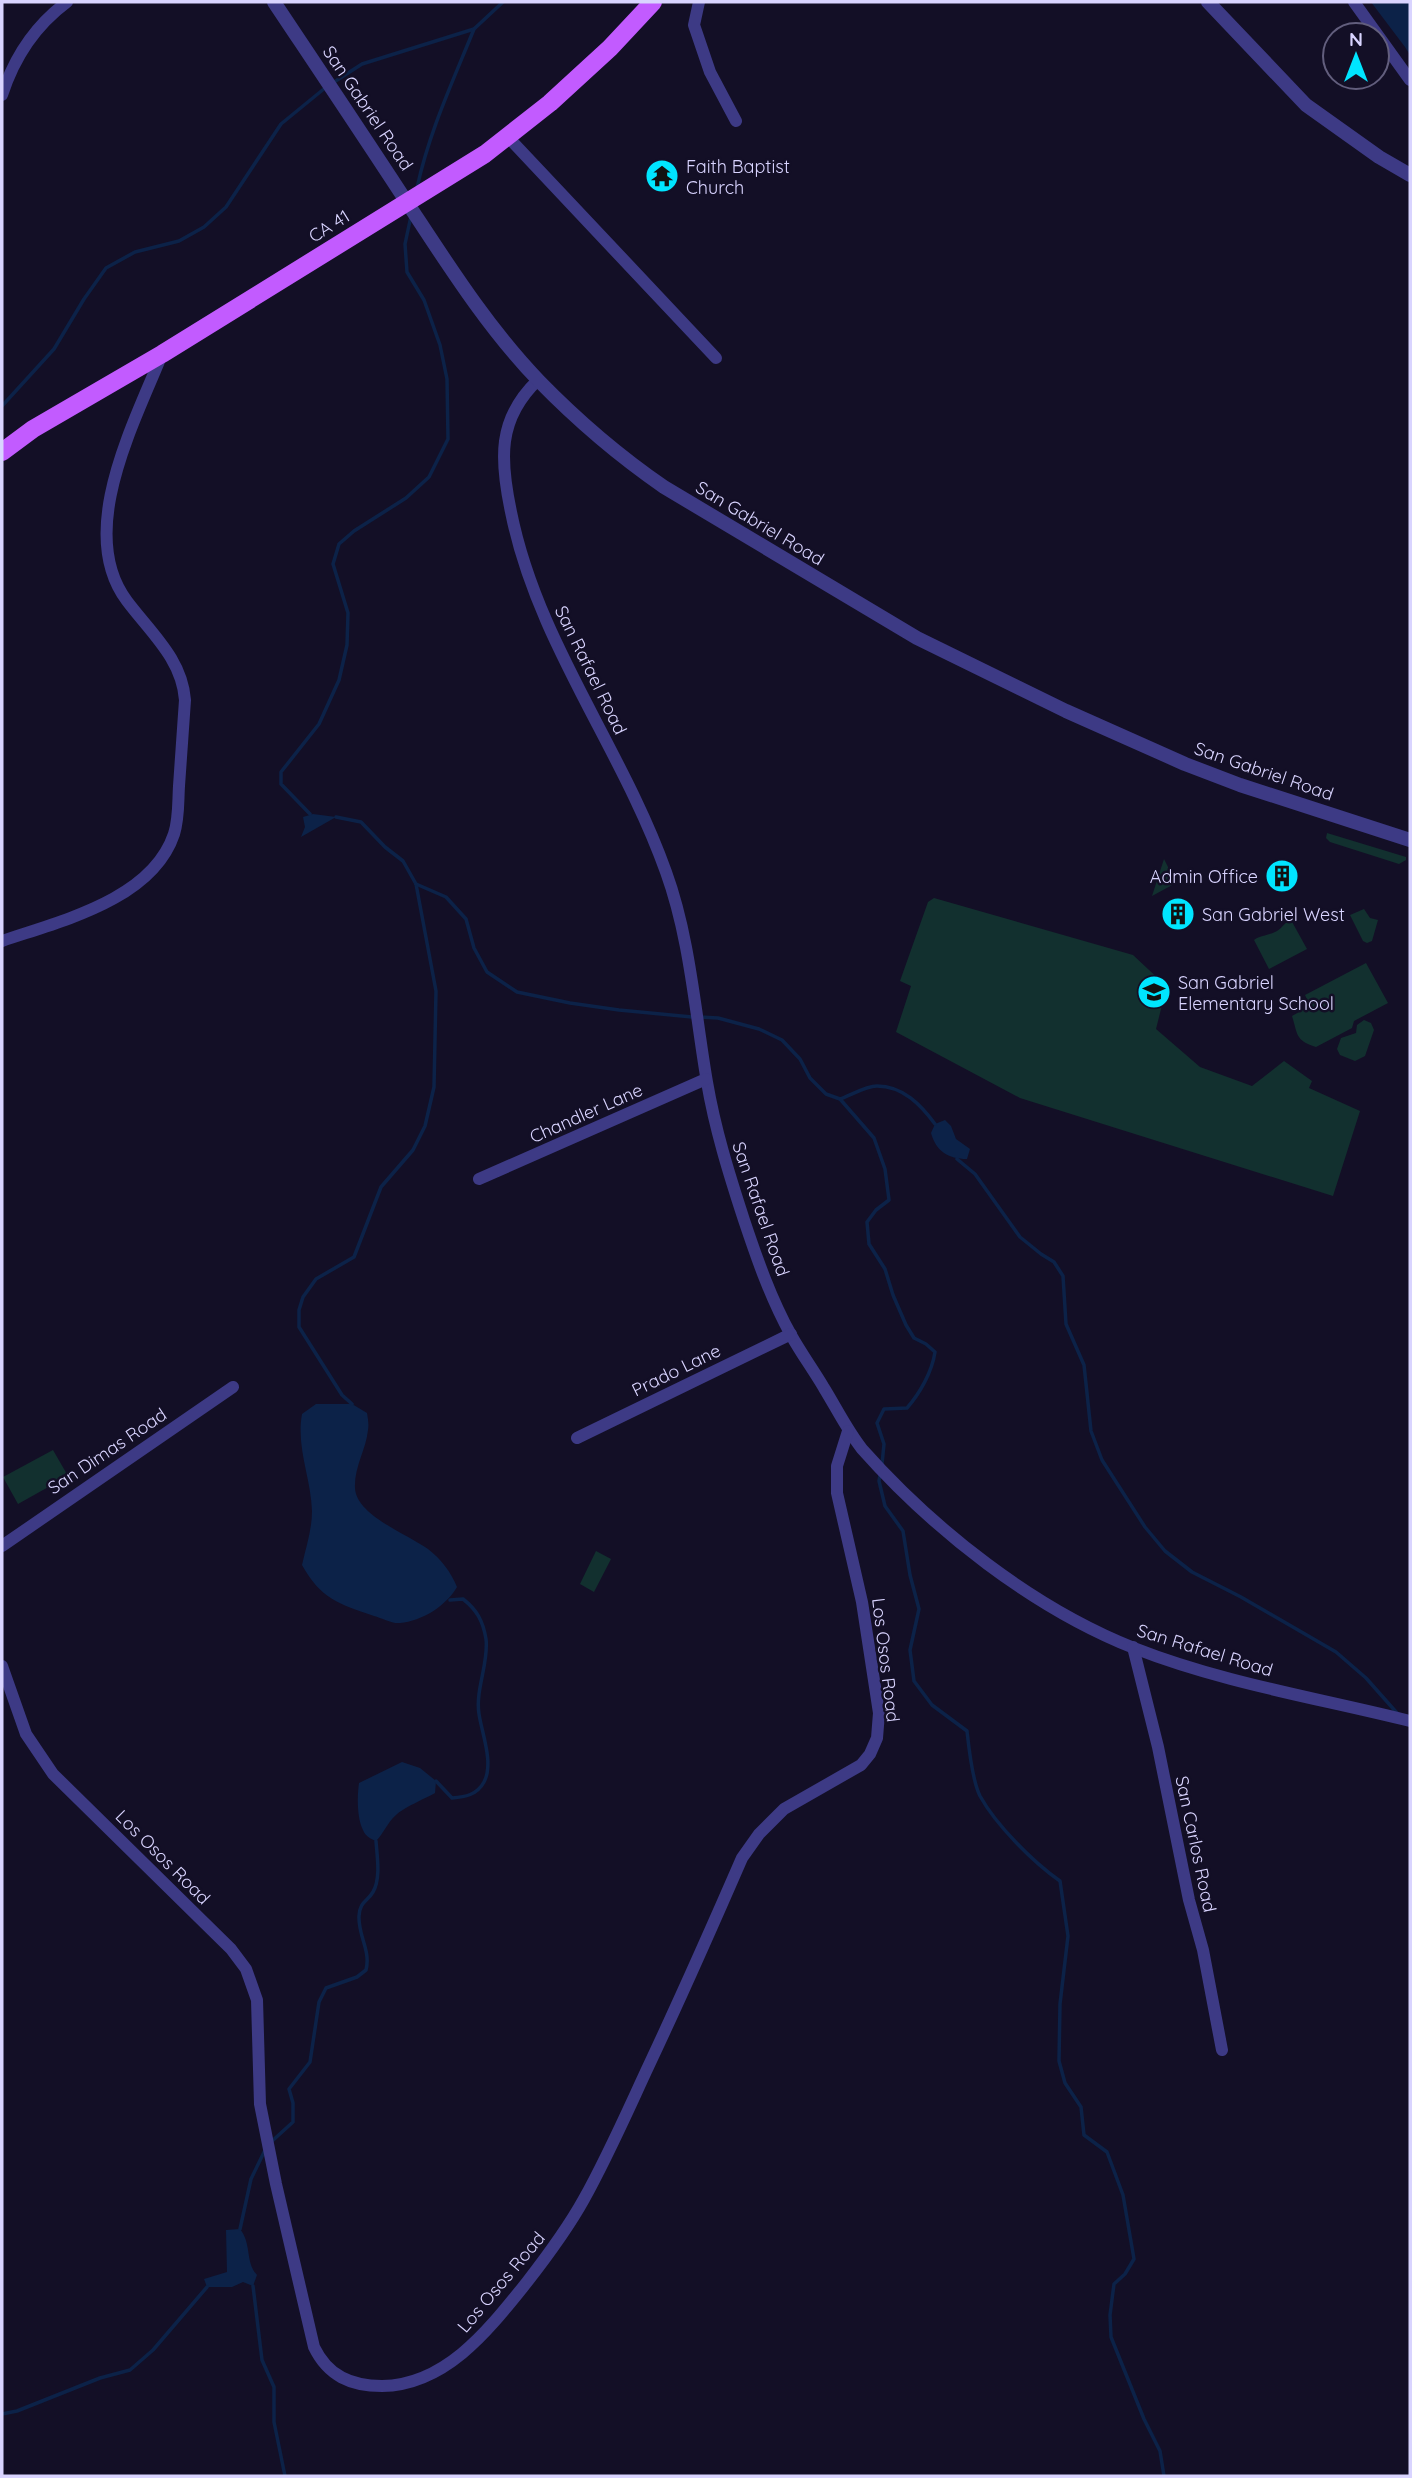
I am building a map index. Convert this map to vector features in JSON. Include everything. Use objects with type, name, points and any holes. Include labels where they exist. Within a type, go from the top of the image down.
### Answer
[{"type":"main road","name":"CA 41","points":[[2,452],[33,429],[162,354],[485,153],[550,103],[610,48],[653,2]]},
{"type":"street","points":[[2,95],[10,73],[27,44],[48,18],[67,2]]},
{"type":"street","name":"San Gabriel Road","points":[[274,2],[495,331],[538,380],[588,428],[664,487],[917,638],[1066,711],[1185,764],[1294,804],[1410,839]]},
{"type":"street","points":[[699,2],[694,25],[709,72],[736,121]]},
{"type":"street","points":[[1208,2],[1307,105],[1379,157],[1410,175]]},
{"type":"street","points":[[1354,2],[1410,80]]},
{"type":"street","points":[[507,136],[716,358]]},
{"type":"street","points":[[2,941],[83,912],[122,894],[160,860],[174,832],[185,700],[184,683],[172,657],[120,589],[111,565],[107,530],[108,506],[117,468],[162,354]]},
{"type":"street","name":"San Rafael Road","points":[[538,380],[518,402],[505,434],[506,479],[519,546],[548,625],[648,826],[666,872],[681,927],[706,1079],[725,1162],[763,1274],[791,1334],[848,1431],[901,1488],[964,1545],[1040,1599],[1072,1618],[1133,1647],[1231,1679],[1410,1721]]},
{"type":"street","name":"Chandler Lane","points":[[479,1179],[706,1079]]},
{"type":"street","name":"Prado Lane","points":[[577,1438],[791,1334]]},
{"type":"street","name":"San Dimas Road","points":[[2,1546],[233,1387]]},
{"type":"street","name":"Los Osos Road","points":[[2,1666],[26,1734],[52,1774],[240,1958],[246,1969],[257,2000],[259,2093],[267,2145],[314,2347],[319,2358],[337,2375],[359,2385],[389,2386],[416,2381],[460,2356],[477,2340],[505,2309],[564,2232],[605,2159],[683,1993],[742,1858],[752,1842],[774,1817],[794,1801],[861,1765],[875,1745],[879,1713],[872,1661],[862,1602],[837,1493],[836,1466],[848,1431]]},
{"type":"street","name":"San Carlos Road","points":[[1133,1647],[1158,1748],[1189,1900],[1203,1950],[1222,2050]]},
{"type":"green space","points":[[1327,833],[1406,857],[1406,860],[1399,864],[1330,842],[1326,838]]},
{"type":"green space","points":[[1164,859],[1176,883],[1152,896]]},
{"type":"green space","points":[[934,898],[1133,955],[1163,983],[1165,993],[1156,1029],[1200,1067],[1252,1086],[1284,1061],[1312,1081],[1309,1088],[1360,1111],[1333,1196],[1020,1098],[896,1032],[911,986],[900,981],[928,902]]},
{"type":"green space","points":[[1364,909],[1370,918],[1378,920],[1372,941],[1367,943],[1363,941],[1350,915]]},
{"type":"green space","points":[[1291,920],[1307,949],[1269,969],[1254,940],[1277,931]]},
{"type":"green space","points":[[1366,963],[1388,1003],[1354,1021],[1352,1028],[1316,1047],[1301,1039],[1292,1016],[1310,1006],[1305,995]]},
{"type":"green space","points":[[1364,1020],[1371,1023],[1374,1030],[1365,1056],[1355,1061],[1340,1055],[1337,1049],[1341,1038],[1356,1033],[1357,1025]]},
{"type":"green space","points":[[53,1450],[68,1476],[18,1504],[3,1477]]},
{"type":"green space","points":[[596,1551],[611,1559],[594,1592],[580,1584]]},
{"type":"water","points":[[1371,2],[1410,2],[1410,55],[1391,28],[1391,21],[1385,21]]},
{"type":"water","points":[[313,814],[336,817],[301,837],[305,827],[303,817]]},
{"type":"water","points":[[945,1120],[951,1126],[956,1139],[970,1149],[967,1159],[949,1156],[936,1145],[931,1133],[935,1124]]},
{"type":"water","points":[[316,1404],[352,1404],[367,1413],[367,1437],[355,1480],[358,1498],[373,1515],[433,1553],[455,1581],[457,1587],[452,1594],[425,1616],[397,1623],[351,1608],[332,1599],[316,1586],[302,1565],[312,1511],[302,1451],[302,1414]]},
{"type":"water","points":[[402,1762],[420,1768],[436,1781],[435,1793],[399,1812],[376,1841],[367,1836],[361,1825],[358,1807],[359,1783]]},
{"type":"water","points":[[240,2229],[257,2275],[253,2286],[243,2282],[232,2287],[207,2287],[204,2279],[227,2272],[226,2230]]},
{"type":"waterway","points":[[331,84],[362,64],[474,29],[503,2]]},
{"type":"waterway","points":[[417,188],[435,127],[474,29]]},
{"type":"waterway","points":[[2,406],[54,349],[106,268],[135,252],[179,241],[204,227],[226,207],[281,124],[325,88]]},
{"type":"waterway","points":[[310,814],[281,784],[281,772],[319,724],[339,680],[347,645],[348,613],[333,564],[339,544],[354,531],[406,498],[429,477],[448,439],[447,379],[440,345],[424,300],[407,272],[405,244],[411,216]]},
{"type":"waterway","points":[[336,817],[361,822],[403,861],[416,884],[436,991],[434,1087],[425,1126],[413,1150],[381,1187],[354,1257],[316,1279],[303,1297],[299,1310],[299,1327],[342,1395],[352,1404]]},
{"type":"waterway","points":[[416,884],[446,897],[466,919],[474,948],[487,972],[517,992],[570,1003],[692,1017]]},
{"type":"waterway","points":[[700,1017],[718,1018],[759,1029],[782,1040],[800,1059],[810,1078],[826,1094],[840,1099],[874,1138],[885,1169],[889,1200],[876,1210],[867,1222],[869,1244],[885,1269],[906,1325],[914,1338],[935,1352],[925,1382],[907,1408],[884,1409],[877,1423],[884,1444],[882,1464]]},
{"type":"waterway","points":[[840,1099],[868,1087],[895,1089],[911,1098],[935,1124]]},
{"type":"waterway","points":[[957,1159],[975,1174],[1020,1237],[1054,1262],[1063,1276],[1066,1324],[1084,1365],[1091,1431],[1102,1460],[1145,1527],[1165,1551],[1192,1572],[1336,1652],[1366,1678],[1397,1713]]},
{"type":"waterway","points":[[880,1475],[885,1506],[903,1531],[919,1609],[910,1650],[914,1681],[932,1705],[967,1731],[975,1782],[980,1796],[995,1819],[1038,1864],[1060,1881],[1068,1936],[1060,2004],[1059,2061],[1065,2083],[1081,2107],[1084,2135],[1107,2152],[1123,2195],[1134,2259],[1125,2274],[1114,2284],[1110,2315],[1111,2337],[1160,2451],[1164,2476]]},
{"type":"waterway","points":[[436,1781],[452,1798],[466,1796],[474,1793],[484,1782],[488,1766],[478,1705],[486,1657],[485,1633],[479,1616],[468,1603],[463,1599],[450,1600]]},
{"type":"waterway","points":[[271,2142],[293,2122],[293,2103],[289,2089],[310,2062],[319,2002],[326,1988],[357,1977],[366,1970],[367,1956],[359,1916],[361,1907],[373,1892],[377,1880],[376,1841]]},
{"type":"waterway","points":[[240,2229],[251,2179],[266,2148]]},
{"type":"waterway","points":[[253,2286],[262,2360],[274,2387],[274,2422],[285,2476]]},
{"type":"waterway","points":[[2,2414],[17,2411],[100,2378],[130,2370],[153,2350],[207,2287]]},
{"type":"place","name":"Faith Baptist Church","points":[[662,176]]},
{"type":"place","name":"Admin Office","points":[[1282,876]]},
{"type":"place","name":"San Gabriel West","points":[[1178,914]]},
{"type":"place","name":"San Gabriel Elementary School","points":[[1154,992]]}]
